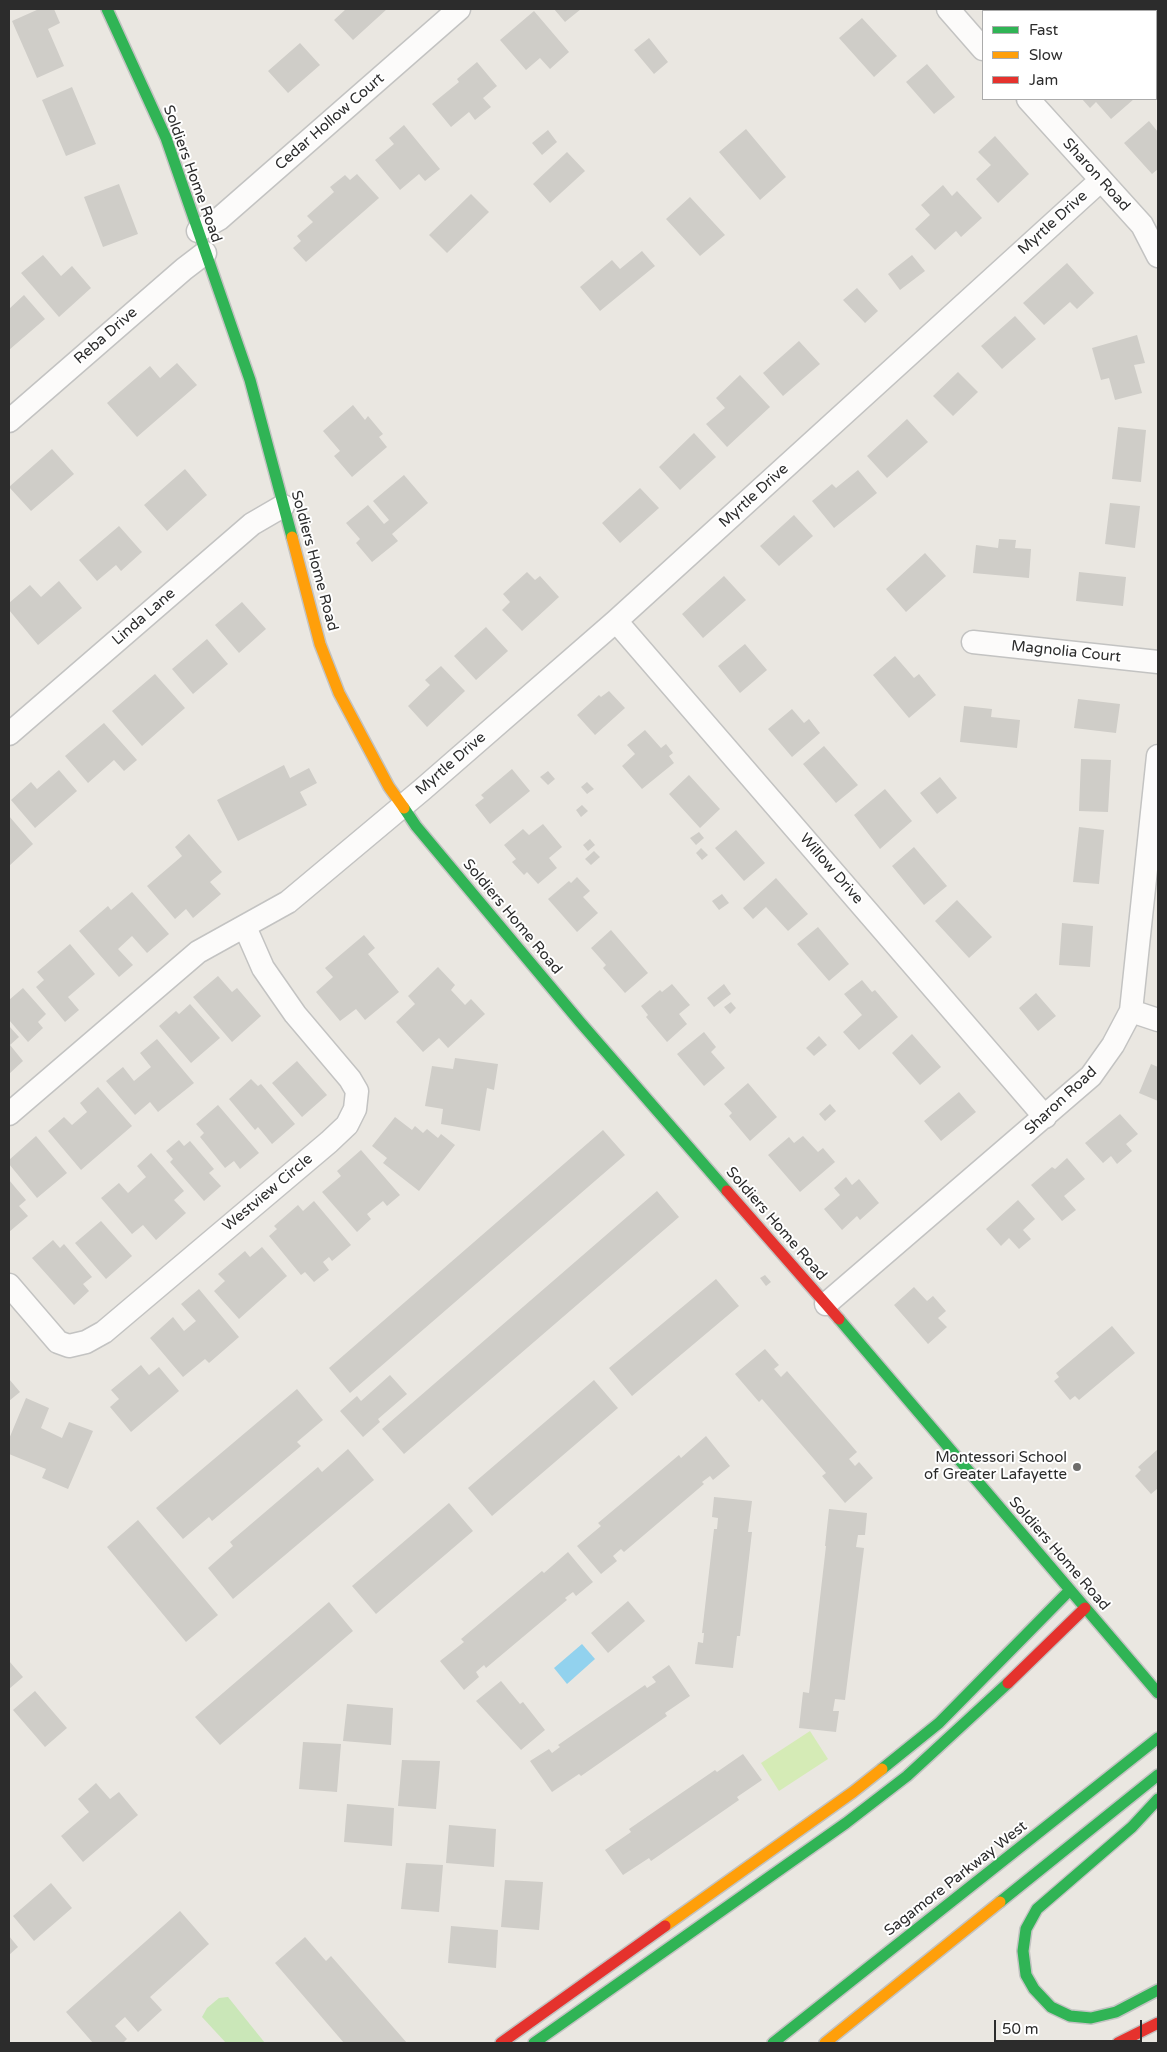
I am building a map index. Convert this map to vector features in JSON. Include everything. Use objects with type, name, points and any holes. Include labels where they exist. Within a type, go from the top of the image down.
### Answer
[{"type":"main road","name":"Soldiers Home Road","points":[[107,9],[166,138],[250,380],[320,644],[339,693],[373,759],[402,806],[580,1022],[826,1304],[1158,1693]]},
{"type":"main road","points":[[502,2043],[854,1792],[939,1723],[1070,1590]]},
{"type":"main road","points":[[534,2043],[846,1824],[907,1776],[982,1709],[1085,1608]]},
{"type":"main road","name":"Sagamore Parkway West","points":[[773,2043],[1158,1738]]},
{"type":"main road","points":[[825,2043],[1158,1775]]},
{"type":"main road","points":[[1158,1799],[1132,1827],[1037,1909],[1026,1929],[1023,1952],[1026,1975],[1034,1988],[1051,2007],[1070,2016],[1091,2018],[1116,2012],[1158,1990]]},
{"type":"main road","points":[[1118,2043],[1158,2023]]},
{"type":"street","name":"Cedar Hollow Court","points":[[198,231],[220,219],[459,9]]},
{"type":"street","points":[[948,9],[982,48]]},
{"type":"street","name":"Sharon Road","points":[[1029,100],[1142,225],[1158,256]]},
{"type":"street","name":"Myrtle Drive","points":[[402,806],[616,621],[1101,180]]},
{"type":"street","name":"Reba Drive","points":[[9,421],[184,269],[206,253]]},
{"type":"street","name":"Linda Lane","points":[[9,734],[252,524],[284,506]]},
{"type":"street","name":"Willow Drive","points":[[616,621],[1045,1117]]},
{"type":"street","name":"Magnolia Court","points":[[973,642],[1158,662]]},
{"type":"street","name":"Sharon Road","points":[[826,1304],[1091,1076],[1112,1045],[1131,1010],[1158,756]]},
{"type":"street","points":[[9,1114],[198,952],[288,902],[402,806]]},
{"type":"street","name":"Westview Circle","points":[[9,1284],[58,1342],[69,1346],[86,1342],[104,1332],[347,1125],[355,1109],[357,1091],[350,1079],[295,1014],[263,968],[245,927]]},
{"type":"street","points":[[1131,1010],[1158,1020]]},
{"type":"green space","points":[[810,1731],[828,1759],[779,1791],[761,1763]]},
{"type":"green space","points":[[228,1997],[265,2043],[226,2043],[202,2017],[207,2008],[219,1998]]},
{"type":"water","points":[[582,1644],[595,1659],[567,1684],[554,1668]]},
{"type":"building","points":[[39,9],[54,9],[60,23],[48,29],[64,66],[37,78],[12,21]]},
{"type":"building","points":[[346,9],[387,9],[353,40],[334,20]]},
{"type":"building","points":[[554,9],[581,9],[565,22]]},
{"type":"building","points":[[534,11],[569,52],[550,69],[540,58],[526,70],[500,40]]},
{"type":"building","points":[[862,18],[897,56],[874,77],[839,38]]},
{"type":"building","points":[[649,38],[668,62],[654,74],[634,50]]},
{"type":"building","points":[[300,43],[320,65],[288,93],[268,71]]},
{"type":"building","points":[[477,62],[497,86],[483,98],[491,107],[475,120],[469,112],[451,127],[432,104],[459,82],[457,79]]},
{"type":"building","points":[[927,64],[955,97],[934,114],[906,82]]},
{"type":"building","points":[[72,87],[96,144],[66,156],[42,100]]},
{"type":"building","points":[[1083,100],[1133,100],[1111,119],[1096,102],[1090,108]]},
{"type":"building","points":[[1149,121],[1158,132],[1158,169],[1152,174],[1124,143]]},
{"type":"building","points":[[404,125],[440,169],[425,181],[419,174],[400,190],[375,160],[394,144],[389,138]]},
{"type":"building","points":[[746,129],[786,177],[760,200],[719,152]]},
{"type":"building","points":[[548,130],[557,142],[542,155],[532,143]]},
{"type":"building","points":[[995,136],[1029,174],[998,203],[976,179],[991,165],[978,152]]},
{"type":"building","points":[[567,152],[585,171],[550,203],[533,184]]},
{"type":"building","points":[[357,174],[379,198],[306,262],[293,248],[301,241],[297,236],[313,222],[307,216],[334,192],[330,187],[345,175],[350,180]]},
{"type":"building","points":[[119,184],[138,234],[103,247],[84,197]]},
{"type":"building","points":[[943,185],[952,196],[957,191],[982,218],[961,237],[956,231],[935,250],[915,229],[930,215],[921,205]]},
{"type":"building","points":[[471,194],[489,212],[447,253],[429,235]]},
{"type":"building","points":[[690,197],[725,235],[700,256],[666,219]]},
{"type":"building","points":[[642,251],[655,266],[600,311],[580,287],[612,260],[620,269]]},
{"type":"building","points":[[43,255],[61,276],[72,266],[91,288],[59,317],[21,273]]},
{"type":"building","points":[[912,255],[925,271],[900,290],[888,274]]},
{"type":"building","points":[[1067,263],[1094,293],[1077,309],[1070,302],[1044,325],[1023,303]]},
{"type":"building","points":[[857,288],[878,311],[865,323],[843,300]]},
{"type":"building","points":[[24,295],[45,319],[9,350],[9,309]]},
{"type":"building","points":[[1015,316],[1036,339],[1002,369],[981,346]]},
{"type":"building","points":[[1137,335],[1145,363],[1134,365],[1142,393],[1115,400],[1109,378],[1101,380],[1092,348]]},
{"type":"building","points":[[799,341],[820,364],[783,396],[763,373]]},
{"type":"building","points":[[177,363],[197,385],[137,437],[107,403],[150,366],[160,378]]},
{"type":"building","points":[[958,372],[978,392],[953,416],[933,396]]},
{"type":"building","points":[[740,375],[770,407],[727,447],[706,424],[725,408],[716,398]]},
{"type":"building","points":[[353,405],[365,420],[368,416],[383,434],[379,437],[387,447],[352,477],[334,456],[340,451],[323,431]]},
{"type":"building","points":[[907,419],[928,442],[887,478],[867,456]]},
{"type":"building","points":[[1118,427],[1146,430],[1141,482],[1112,479]]},
{"type":"building","points":[[694,433],[716,457],[680,490],[659,467]]},
{"type":"building","points":[[52,449],[74,474],[31,511],[9,487]]},
{"type":"building","points":[[185,469],[207,495],[167,531],[144,505]]},
{"type":"building","points":[[858,470],[877,493],[834,528],[812,501],[832,484],[836,488]]},
{"type":"building","points":[[404,475],[428,503],[392,534],[398,541],[372,562],[356,543],[360,539],[346,523],[368,505],[384,524],[389,520],[373,501]]},
{"type":"building","points":[[640,488],[659,508],[620,543],[602,523]]},
{"type":"building","points":[[1110,503],[1140,506],[1135,548],[1105,544]]},
{"type":"building","points":[[794,515],[813,536],[779,566],[760,546]]},
{"type":"building","points":[[119,526],[142,552],[121,571],[116,565],[97,581],[79,560]]},
{"type":"building","points":[[999,539],[1016,540],[1015,548],[1031,549],[1029,578],[973,573],[976,545],[998,548]]},
{"type":"building","points":[[925,553],[946,576],[906,612],[886,589]]},
{"type":"building","points":[[527,572],[535,580],[540,576],[559,597],[522,631],[502,610],[510,602],[503,594]]},
{"type":"building","points":[[1079,572],[1126,577],[1123,606],[1076,601]]},
{"type":"building","points":[[724,576],[746,600],[703,638],[682,614]]},
{"type":"building","points":[[59,581],[82,608],[38,645],[9,610],[9,603],[30,585],[41,597]]},
{"type":"building","points":[[242,602],[266,629],[239,653],[215,625]]},
{"type":"building","points":[[486,627],[508,651],[476,680],[454,656]]},
{"type":"building","points":[[207,639],[228,664],[193,694],[172,669]]},
{"type":"building","points":[[745,644],[767,670],[740,693],[718,666]]},
{"type":"building","points":[[895,656],[914,678],[919,674],[936,695],[909,718],[873,675]]},
{"type":"building","points":[[441,666],[465,691],[427,727],[408,706],[430,685],[425,680]]},
{"type":"building","points":[[155,674],[185,708],[142,746],[112,711]]},
{"type":"building","points":[[609,691],[625,708],[595,735],[577,715],[599,695],[601,697]]},
{"type":"building","points":[[1078,699],[1120,704],[1116,733],[1074,728]]},
{"type":"building","points":[[964,706],[992,709],[991,717],[1020,720],[1017,748],[960,742]]},
{"type":"building","points":[[792,709],[804,723],[809,719],[820,733],[792,757],[768,729]]},
{"type":"building","points":[[104,723],[137,760],[124,771],[114,760],[88,783],[65,756]]},
{"type":"building","points":[[645,730],[661,748],[666,744],[673,753],[669,756],[674,763],[642,789],[622,766],[635,754],[627,745]]},
{"type":"building","points":[[824,746],[858,785],[836,803],[803,764]]},
{"type":"building","points":[[1081,759],[1111,760],[1108,812],[1079,811]]},
{"type":"building","points":[[284,765],[290,778],[309,768],[317,783],[300,792],[307,805],[238,841],[217,800]]},
{"type":"building","points":[[512,769],[530,791],[490,824],[475,805],[484,798],[481,795]]},
{"type":"building","points":[[59,770],[77,791],[35,828],[11,800],[31,782],[37,789]]},
{"type":"building","points":[[548,771],[555,779],[548,785],[540,777]]},
{"type":"building","points":[[689,775],[720,809],[700,828],[669,794]]},
{"type":"building","points":[[940,777],[957,798],[937,814],[920,793]]},
{"type":"building","points":[[587,782],[594,789],[587,794],[581,787]]},
{"type":"building","points":[[885,789],[912,821],[880,849],[854,815]]},
{"type":"building","points":[[582,805],[588,811],[581,817],[576,810]]},
{"type":"building","points":[[9,816],[33,844],[9,866]]},
{"type":"building","points":[[543,824],[562,847],[549,858],[557,868],[538,884],[527,872],[524,875],[512,862],[516,859],[504,845],[523,829],[529,835]]},
{"type":"building","points":[[1079,827],[1104,830],[1099,884],[1073,882]]},
{"type":"building","points":[[736,830],[765,863],[744,881],[715,848]]},
{"type":"building","points":[[699,832],[704,838],[696,845],[690,838]]},
{"type":"building","points":[[189,834],[222,872],[210,882],[221,894],[193,918],[186,909],[175,919],[147,886],[182,856],[175,847]]},
{"type":"building","points":[[590,839],[595,845],[588,851],[583,845]]},
{"type":"building","points":[[914,847],[947,886],[924,905],[892,866]]},
{"type":"building","points":[[701,848],[708,855],[702,860],[696,853]]},
{"type":"building","points":[[594,851],[600,857],[591,865],[585,859]]},
{"type":"building","points":[[577,877],[590,891],[583,897],[598,913],[577,932],[548,899],[569,881],[571,883]]},
{"type":"building","points":[[776,878],[808,914],[788,931],[766,907],[753,919],[743,908]]},
{"type":"building","points":[[132,892],[169,934],[147,953],[132,936],[118,949],[133,965],[119,977],[79,931],[108,906],[111,910]]},
{"type":"building","points":[[722,894],[729,903],[719,910],[712,901]]},
{"type":"building","points":[[957,900],[992,937],[969,958],[935,921]]},
{"type":"building","points":[[1062,923],[1093,926],[1090,967],[1059,965]]},
{"type":"building","points":[[818,927],[849,964],[829,981],[797,944]]},
{"type":"building","points":[[611,930],[648,973],[625,993],[603,968],[606,965],[591,948]]},
{"type":"building","points":[[364,935],[375,948],[368,954],[399,992],[365,1020],[356,1009],[340,1021],[316,992],[333,977],[325,968]]},
{"type":"building","points":[[70,944],[95,974],[68,997],[79,1010],[65,1022],[36,987],[44,980],[37,972]]},
{"type":"building","points":[[438,967],[455,985],[451,990],[465,1005],[471,999],[485,1014],[448,1048],[439,1038],[423,1052],[396,1022],[415,1004],[408,996]]},
{"type":"building","points":[[218,976],[232,992],[237,988],[261,1016],[232,1042],[193,997]]},
{"type":"building","points":[[862,980],[872,992],[875,990],[898,1017],[859,1050],[843,1032],[862,1015],[844,994]]},
{"type":"building","points":[[672,984],[690,1005],[679,1014],[687,1024],[667,1042],[646,1017],[648,1015],[641,1006],[660,990],[662,992]]},
{"type":"building","points":[[724,984],[731,994],[714,1007],[707,998]]},
{"type":"building","points":[[23,988],[46,1014],[38,1022],[43,1028],[28,1042],[9,1020],[9,1000]]},
{"type":"building","points":[[1036,993],[1056,1016],[1038,1031],[1019,1008]]},
{"type":"building","points":[[731,1002],[736,1008],[730,1014],[724,1007]]},
{"type":"building","points":[[190,1004],[220,1038],[191,1063],[159,1026],[176,1011],[179,1014]]},
{"type":"building","points":[[9,1026],[19,1037],[10,1045],[23,1061],[9,1074]]},
{"type":"building","points":[[704,1032],[716,1047],[711,1052],[725,1068],[704,1086],[677,1054]]},
{"type":"building","points":[[912,1034],[941,1067],[920,1085],[892,1053]]},
{"type":"building","points":[[819,1036],[827,1045],[814,1056],[806,1048]]},
{"type":"building","points":[[157,1039],[194,1083],[158,1112],[150,1102],[135,1115],[106,1081],[123,1067],[134,1081],[151,1067],[140,1053]]},
{"type":"building","points":[[455,1058],[498,1064],[494,1090],[487,1088],[480,1131],[441,1124],[443,1109],[425,1106],[432,1066],[453,1069]]},
{"type":"building","points":[[297,1061],[327,1095],[302,1117],[272,1083]]},
{"type":"building","points":[[1151,1064],[1158,1067],[1158,1101],[1139,1093]]},
{"type":"building","points":[[251,1079],[258,1086],[261,1084],[295,1124],[272,1144],[258,1127],[255,1130],[229,1099]]},
{"type":"building","points":[[748,1083],[777,1117],[750,1141],[729,1116],[732,1113],[724,1104]]},
{"type":"building","points":[[98,1087],[132,1126],[81,1170],[48,1131],[64,1117],[72,1125],[87,1112],[80,1103]]},
{"type":"building","points":[[959,1092],[976,1112],[941,1141],[924,1121]]},
{"type":"building","points":[[830,1104],[836,1111],[825,1121],[819,1114]]},
{"type":"building","points":[[218,1105],[259,1153],[240,1169],[234,1161],[225,1168],[200,1137],[204,1133],[196,1124]]},
{"type":"building","points":[[1120,1114],[1138,1134],[1126,1144],[1132,1151],[1117,1164],[1111,1156],[1103,1163],[1085,1143]]},
{"type":"building","points":[[395,1117],[412,1130],[415,1126],[423,1133],[427,1129],[438,1138],[441,1134],[455,1145],[419,1191],[383,1163],[387,1158],[372,1146]]},
{"type":"building","points":[[603,1130],[625,1155],[350,1393],[329,1368]]},
{"type":"building","points":[[36,1136],[67,1173],[37,1198],[9,1164],[9,1160]]},
{"type":"building","points":[[803,1136],[818,1152],[823,1148],[835,1162],[800,1192],[768,1155],[789,1137],[794,1143]]},
{"type":"building","points":[[179,1140],[184,1146],[190,1141],[214,1169],[209,1173],[221,1186],[204,1201],[170,1162],[173,1159],[166,1151]]},
{"type":"building","points":[[361,1150],[400,1195],[387,1206],[383,1201],[367,1214],[371,1219],[357,1232],[322,1192],[341,1176],[337,1171]]},
{"type":"building","points":[[151,1153],[184,1191],[174,1200],[186,1213],[156,1240],[143,1225],[132,1234],[101,1198],[119,1183],[128,1193],[146,1177],[137,1166]]},
{"type":"building","points":[[1067,1158],[1085,1179],[1064,1196],[1076,1210],[1062,1221],[1031,1185],[1052,1167],[1055,1169]]},
{"type":"building","points":[[846,1177],[852,1185],[859,1179],[879,1203],[860,1220],[857,1216],[842,1230],[824,1209],[840,1195],[834,1188]]},
{"type":"building","points":[[9,1180],[26,1200],[19,1206],[28,1216],[9,1232]]},
{"type":"building","points":[[657,1191],[679,1217],[404,1454],[382,1429]]},
{"type":"building","points":[[1018,1200],[1035,1219],[1023,1230],[1031,1239],[1019,1249],[1009,1238],[1001,1246],[986,1229]]},
{"type":"building","points":[[314,1201],[351,1245],[332,1261],[329,1257],[323,1262],[329,1270],[314,1282],[305,1272],[301,1275],[269,1236],[277,1229],[274,1226],[298,1205],[303,1211]]},
{"type":"building","points":[[101,1221],[132,1256],[106,1279],[75,1243]]},
{"type":"building","points":[[53,1240],[60,1248],[64,1244],[92,1277],[83,1284],[89,1291],[74,1305],[32,1258]]},
{"type":"building","points":[[262,1247],[287,1276],[239,1319],[214,1291],[225,1281],[218,1274],[245,1251],[250,1257]]},
{"type":"building","points":[[765,1275],[771,1282],[766,1286],[760,1278]]},
{"type":"building","points":[[716,1279],[739,1306],[632,1396],[609,1368]]},
{"type":"building","points":[[914,1287],[927,1301],[933,1296],[946,1311],[938,1318],[947,1327],[928,1344],[894,1305]]},
{"type":"building","points":[[199,1289],[239,1337],[209,1363],[205,1359],[183,1377],[150,1338],[173,1317],[184,1331],[196,1321],[181,1304]]},
{"type":"building","points":[[1112,1326],[1135,1353],[1079,1400],[1075,1396],[1070,1400],[1054,1381],[1059,1377],[1056,1373]]},
{"type":"building","points":[[765,1349],[779,1365],[774,1369],[781,1377],[787,1371],[857,1452],[849,1459],[855,1466],[859,1462],[873,1478],[845,1503],[822,1476],[826,1473],[762,1399],[759,1402],[735,1374]]},
{"type":"building","points":[[141,1365],[149,1375],[159,1367],[179,1391],[131,1432],[110,1407],[119,1399],[111,1390]]},
{"type":"building","points":[[390,1375],[407,1394],[378,1419],[380,1422],[363,1437],[340,1411],[357,1396],[361,1401]]},
{"type":"building","points":[[9,1379],[20,1392],[9,1401]]},
{"type":"building","points":[[594,1380],[618,1408],[492,1516],[468,1488]]},
{"type":"building","points":[[297,1389],[323,1420],[297,1442],[301,1446],[212,1521],[209,1517],[183,1539],[156,1508]]},
{"type":"building","points":[[26,1398],[49,1408],[41,1428],[62,1438],[69,1422],[93,1431],[68,1489],[42,1478],[46,1469],[9,1454],[9,1439]]},
{"type":"building","points":[[706,1436],[730,1466],[713,1480],[710,1476],[702,1482],[704,1484],[624,1552],[621,1549],[613,1556],[617,1561],[601,1574],[577,1546],[601,1526],[598,1523],[679,1455],[681,1458]]},
{"type":"building","points":[[348,1449],[374,1480],[233,1599],[208,1568],[233,1546],[230,1542],[318,1467],[322,1472]]},
{"type":"building","points":[[1158,1449],[1158,1491],[1157,1489],[1151,1494],[1135,1476],[1141,1470],[1138,1467]]},
{"type":"building","points":[[714,1497],[752,1501],[748,1532],[752,1532],[740,1636],[737,1636],[733,1668],[695,1664],[698,1642],[703,1643],[704,1633],[702,1633],[714,1529],[717,1529],[718,1518],[712,1517]]},
{"type":"building","points":[[449,1503],[473,1531],[376,1614],[352,1586]]},
{"type":"building","points":[[829,1509],[867,1513],[865,1535],[858,1535],[856,1547],[864,1548],[845,1700],[835,1699],[833,1711],[839,1711],[836,1732],[799,1728],[803,1692],[809,1693]]},
{"type":"building","points":[[138,1520],[218,1615],[186,1642],[107,1547]]},
{"type":"building","points":[[568,1552],[593,1582],[576,1596],[573,1592],[565,1598],[567,1600],[486,1668],[484,1665],[476,1672],[479,1677],[464,1690],[440,1661],[464,1642],[461,1639],[542,1571],[544,1573]]},
{"type":"building","points":[[628,1601],[645,1621],[608,1653],[591,1633]]},
{"type":"building","points":[[329,1602],[353,1631],[220,1745],[195,1717]]},
{"type":"building","points":[[9,1661],[23,1677],[9,1689]]},
{"type":"building","points":[[669,1665],[690,1696],[665,1713],[667,1716],[581,1776],[579,1774],[552,1792],[530,1761],[549,1749],[552,1753],[560,1747],[558,1745],[645,1685],[647,1688],[656,1682],[652,1677]]},
{"type":"building","points":[[501,1681],[520,1704],[523,1702],[545,1730],[521,1750],[476,1701]]},
{"type":"building","points":[[35,1691],[67,1728],[45,1747],[13,1710]]},
{"type":"building","points":[[347,1704],[393,1708],[391,1745],[343,1741]]},
{"type":"building","points":[[303,1742],[341,1744],[337,1792],[299,1789]]},
{"type":"building","points":[[743,1754],[762,1780],[737,1797],[739,1800],[651,1861],[649,1858],[623,1875],[605,1850],[631,1832],[629,1829],[715,1770],[717,1772]]},
{"type":"building","points":[[402,1760],[440,1761],[436,1809],[398,1806]]},
{"type":"building","points":[[96,1783],[110,1799],[119,1792],[138,1815],[83,1862],[61,1836],[89,1812],[78,1799]]},
{"type":"building","points":[[347,1804],[394,1808],[392,1846],[344,1842]]},
{"type":"building","points":[[449,1825],[496,1829],[494,1867],[446,1863]]},
{"type":"building","points":[[406,1863],[443,1865],[439,1912],[401,1909]]},
{"type":"building","points":[[505,1880],[543,1882],[539,1930],[501,1927]]},
{"type":"building","points":[[51,1883],[72,1908],[34,1941],[13,1916]]},
{"type":"building","points":[[180,1911],[209,1944],[150,1997],[162,2010],[138,2032],[125,2017],[115,2026],[127,2039],[123,2043],[93,2043],[66,2012]]},
{"type":"building","points":[[451,1926],[498,1930],[496,1968],[448,1963]]},
{"type":"building","points":[[9,1936],[18,1947],[9,1955]]},
{"type":"building","points":[[305,1937],[326,1961],[331,1956],[407,2043],[344,2043],[275,1963]]},
{"type":"traffic: fast","points":[[107,9],[166,138],[250,380],[292,537]]},
{"type":"traffic: fast","points":[[404,808],[416,826],[580,1022],[727,1191]]},
{"type":"traffic: fast","points":[[839,1319],[1158,1693]]},
{"type":"traffic: fast","points":[[882,1769],[939,1723],[1070,1590]]},
{"type":"traffic: fast","points":[[534,2043],[846,1823],[907,1776],[1008,1683]]},
{"type":"traffic: fast","points":[[773,2043],[1158,1738]]},
{"type":"traffic: fast","points":[[1000,1902],[1158,1775]]},
{"type":"traffic: fast","points":[[1158,1799],[1132,1827],[1037,1909],[1026,1929],[1023,1951],[1026,1975],[1034,1989],[1051,2007],[1070,2016],[1091,2018],[1116,2012],[1158,1990]]},
{"type":"traffic: slow","points":[[292,537],[320,644],[339,693],[389,787],[404,808]]},
{"type":"traffic: slow","points":[[665,1926],[853,1792],[882,1769]]},
{"type":"traffic: slow","points":[[825,2043],[1000,1902]]},
{"type":"traffic: jam","points":[[727,1191],[839,1319]]},
{"type":"traffic: jam","points":[[1008,1683],[1085,1608]]},
{"type":"traffic: jam","points":[[501,2043],[665,1926]]},
{"type":"traffic: jam","points":[[1118,2043],[1158,2023]]},
{"type":"place","name":"Montessori School of Greater Lafayette","points":[[1077,1467]]}]
